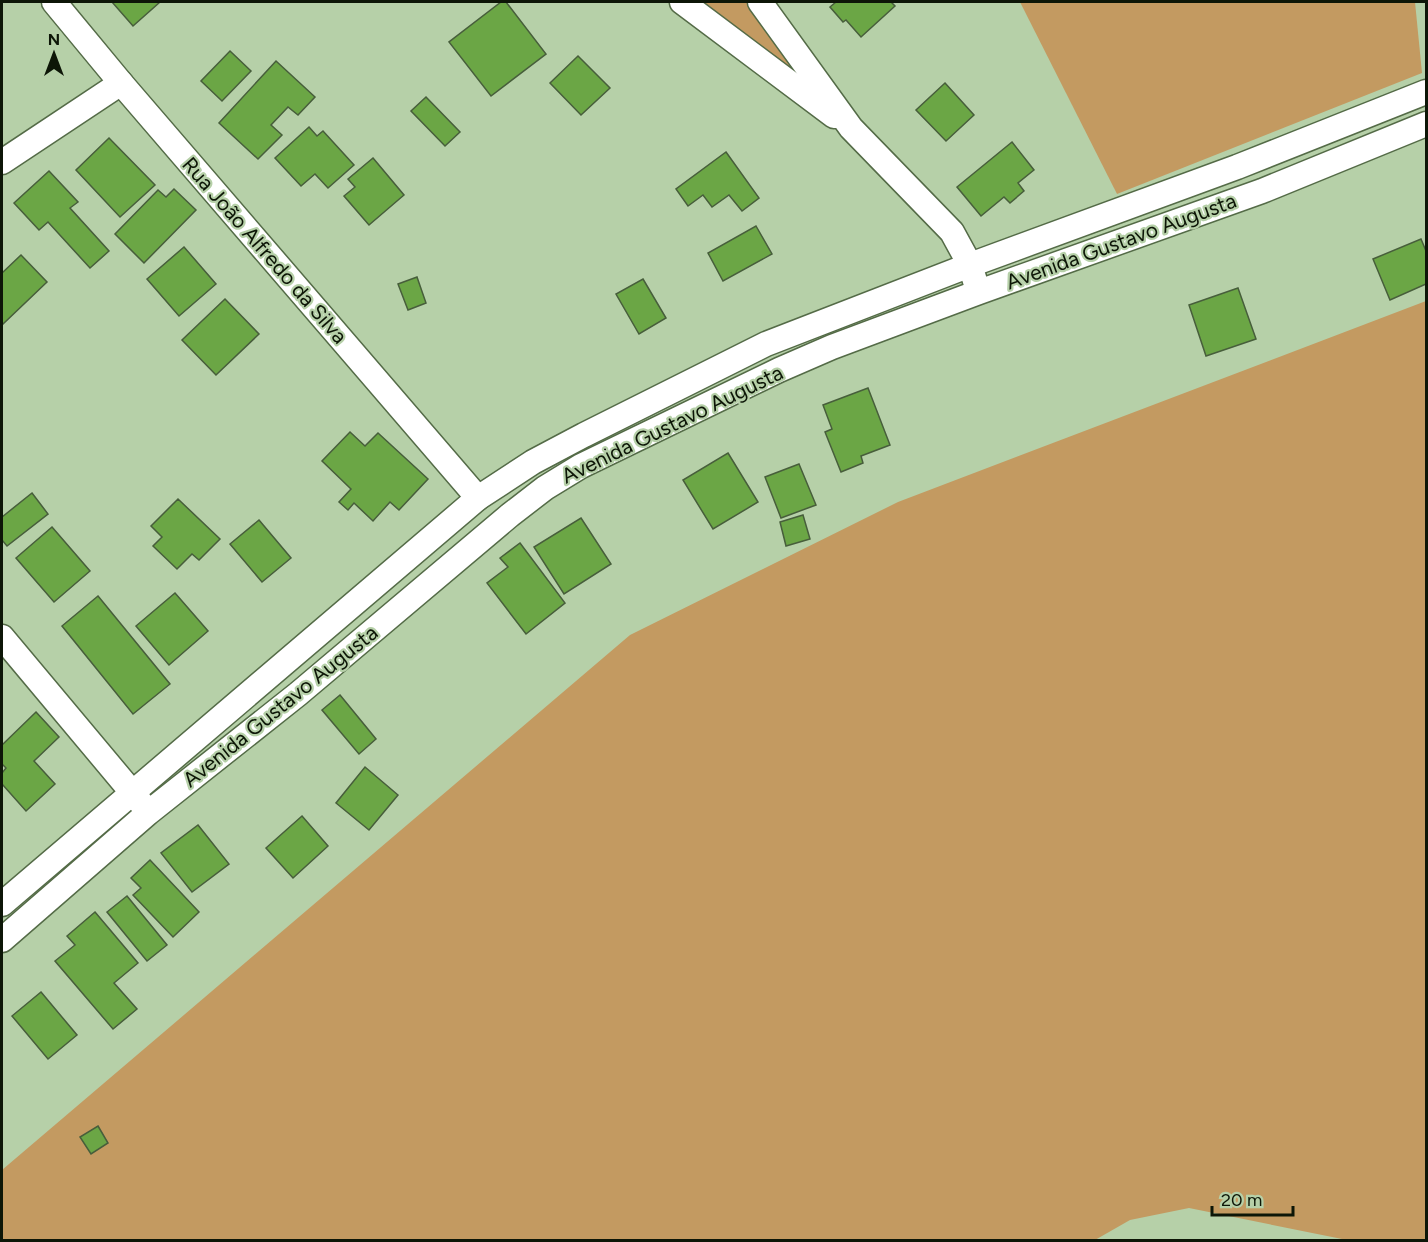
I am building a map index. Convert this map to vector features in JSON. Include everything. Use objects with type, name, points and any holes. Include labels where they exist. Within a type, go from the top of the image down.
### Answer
[{"type":"street","name":"Rua João Alfredo da Silva","points":[[54,2],[478,498]]},
{"type":"street","points":[[682,2],[851,128]]},
{"type":"street","points":[[760,2],[851,128],[952,232],[970,265],[979,292]]},
{"type":"street","points":[[2,162],[121,83]]},
{"type":"street","name":"Avenida Gustavo Augusta","points":[[2,904],[478,498],[533,462],[766,344],[970,265],[1237,167],[1426,92]]},
{"type":"street","name":"Avenida Gustavo Augusta","points":[[2,940],[148,813],[298,694],[545,488],[581,466],[779,370],[832,347],[1262,191],[1426,124]]},
{"type":"street","points":[[2,637],[148,813]]},
{"type":"shaded area","points":[[701,2],[746,2],[802,77]]},
{"type":"shaded area","points":[[1020,2],[1415,2],[1422,73],[1117,194]]},
{"type":"shaded area","points":[[1426,301],[1426,1240],[1347,1240],[1189,1208],[1130,1220],[1095,1240],[2,1240],[2,1170],[630,635],[898,502]]},
{"type":"building","points":[[112,2],[160,2],[133,26]]},
{"type":"building","points":[[501,2],[506,2],[546,54],[491,96],[449,42]]},
{"type":"building","points":[[836,2],[891,2],[895,6],[861,37],[830,7]]},
{"type":"building","points":[[230,51],[251,71],[222,101],[201,81]]},
{"type":"building","points":[[578,56],[610,88],[581,115],[550,83]]},
{"type":"building","points":[[276,61],[315,97],[298,115],[288,107],[271,125],[282,135],[258,159],[219,123]]},
{"type":"building","points":[[945,83],[974,115],[946,141],[916,110]]},
{"type":"building","points":[[426,97],[460,132],[445,146],[411,111]]},
{"type":"building","points":[[309,127],[317,136],[323,131],[354,165],[328,188],[315,174],[301,186],[275,158]]},
{"type":"building","points":[[109,138],[155,185],[120,217],[76,170]]},
{"type":"building","points":[[1012,142],[1034,170],[1018,183],[1024,191],[1010,203],[1004,197],[981,216],[957,187]]},
{"type":"building","points":[[726,152],[759,198],[742,211],[729,195],[712,207],[703,195],[688,206],[676,189]]},
{"type":"building","points":[[373,158],[404,195],[369,225],[344,196],[355,187],[348,179]]},
{"type":"building","points":[[49,171],[78,202],[70,208],[109,251],[90,268],[48,222],[39,230],[14,203]]},
{"type":"building","points":[[174,189],[196,210],[144,263],[115,234],[158,190],[166,197]]},
{"type":"building","points":[[756,226],[772,254],[723,281],[708,253]]},
{"type":"building","points":[[1421,239],[1426,251],[1426,284],[1390,300],[1373,259]]},
{"type":"building","points":[[184,247],[216,284],[179,316],[147,279]]},
{"type":"building","points":[[21,255],[47,282],[3,324],[2,273]]},
{"type":"building","points":[[417,277],[426,303],[408,310],[398,284]]},
{"type":"building","points":[[643,279],[666,318],[639,334],[616,294]]},
{"type":"building","points":[[1238,288],[1256,339],[1206,356],[1189,305]]},
{"type":"building","points":[[225,299],[259,334],[216,375],[182,340]]},
{"type":"building","points":[[868,388],[890,445],[861,456],[863,463],[841,472],[825,432],[832,429],[823,405]]},
{"type":"building","points":[[350,432],[365,446],[378,433],[428,479],[399,510],[390,502],[373,521],[354,503],[348,510],[339,502],[351,489],[322,461]]},
{"type":"building","points":[[728,453],[758,502],[713,529],[683,480]]},
{"type":"building","points":[[799,464],[816,505],[781,518],[765,477]]},
{"type":"building","points":[[32,493],[48,514],[7,546],[2,540],[2,517]]},
{"type":"building","points":[[178,499],[220,539],[199,560],[192,554],[177,569],[153,546],[162,537],[151,526]]},
{"type":"building","points":[[803,515],[810,539],[786,546],[780,522]]},
{"type":"building","points":[[581,518],[611,564],[564,594],[534,547]]},
{"type":"building","points":[[259,520],[291,558],[262,582],[230,544]]},
{"type":"building","points":[[52,527],[90,571],[54,602],[16,558]]},
{"type":"building","points":[[520,543],[565,603],[526,634],[487,583],[508,567],[500,558]]},
{"type":"building","points":[[175,593],[208,631],[169,665],[136,626]]},
{"type":"building","points":[[98,596],[170,684],[133,714],[62,626]]},
{"type":"building","points":[[340,695],[376,739],[359,754],[322,710]]},
{"type":"building","points":[[36,712],[59,737],[34,761],[55,784],[26,811],[2,784],[2,773],[6,768],[2,764],[2,745]]},
{"type":"building","points":[[365,767],[398,795],[369,830],[336,803]]},
{"type":"building","points":[[302,816],[328,846],[293,878],[266,848]]},
{"type":"building","points":[[198,825],[229,864],[192,892],[161,853]]},
{"type":"building","points":[[150,860],[199,912],[173,937],[133,895],[141,888],[131,878]]},
{"type":"building","points":[[127,896],[167,945],[147,961],[107,912]]},
{"type":"building","points":[[95,912],[138,963],[114,983],[137,1009],[113,1029],[55,961],[75,945],[67,936]]},
{"type":"building","points":[[41,992],[77,1035],[48,1059],[12,1016]]},
{"type":"building","points":[[98,1126],[108,1143],[91,1154],[80,1137]]}]
